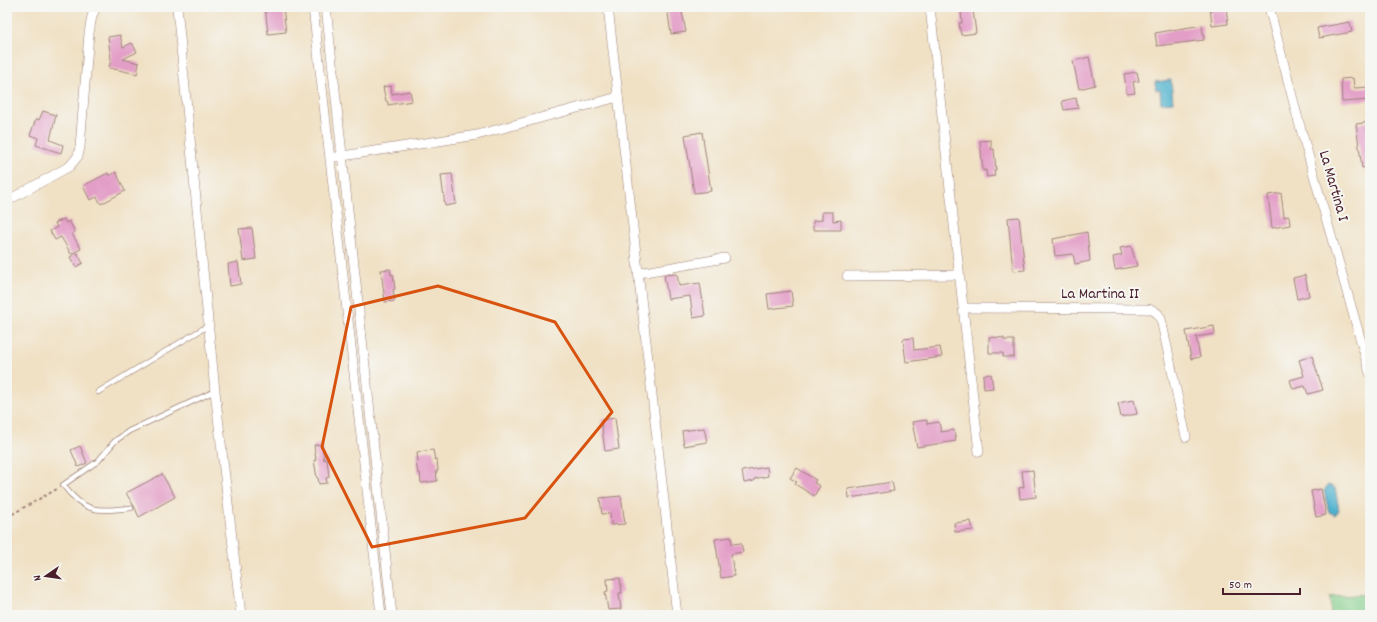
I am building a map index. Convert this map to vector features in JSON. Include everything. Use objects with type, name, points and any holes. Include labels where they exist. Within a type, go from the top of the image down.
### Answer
[{"type":"street","points":[[7,201],[70,166],[78,156],[89,32],[92,16],[96,7]]},
{"type":"street","points":[[177,7],[215,390],[241,615]]},
{"type":"street","points":[[313,7],[381,615]]},
{"type":"street","points":[[326,7],[392,615]]},
{"type":"street","points":[[608,7],[677,615]]},
{"type":"street","points":[[930,7],[962,308],[980,452]]},
{"type":"street","name":"La Martina I","points":[[1268,7],[1370,373]]},
{"type":"street","points":[[330,158],[477,135],[618,98]]},
{"type":"street","points":[[639,273],[725,258]]},
{"type":"street","points":[[847,276],[959,274]]},
{"type":"street","name":"La Martina II","points":[[962,308],[1154,310],[1162,319],[1186,437]]},
{"type":"lane","points":[[98,392],[209,325]]},
{"type":"lane","points":[[131,508],[95,510],[83,506],[63,485],[98,461],[115,441],[129,431],[215,390]]},
{"type":"path","points":[[7,517],[63,485]]},
{"type":"highlighted area","points":[[438,286],[555,322],[612,412],[525,518],[372,547],[322,447],[351,307]]},
{"type":"green space","points":[[1370,594],[1370,615],[1331,615],[1330,597]]},
{"type":"water","points":[[1171,80],[1173,102],[1161,103],[1160,90],[1156,90],[1155,82]]},
{"type":"water","points":[[1328,485],[1335,488],[1339,510],[1335,515],[1329,512],[1324,491]]},
{"type":"building","points":[[265,7],[283,7],[286,32],[268,34]]},
{"type":"building","points":[[667,7],[681,7],[686,32],[671,34]]},
{"type":"building","points":[[1210,7],[1226,7],[1228,24],[1212,26]]},
{"type":"building","points":[[973,10],[976,33],[961,35],[959,23],[962,23],[961,11]]},
{"type":"building","points":[[1350,22],[1352,32],[1319,38],[1317,28]]},
{"type":"building","points":[[1202,25],[1204,40],[1157,46],[1155,33]]},
{"type":"building","points":[[120,35],[123,47],[132,43],[137,52],[123,59],[139,63],[137,74],[109,68],[111,59],[108,37]]},
{"type":"building","points":[[1089,57],[1095,85],[1079,89],[1073,61]]},
{"type":"building","points":[[1137,72],[1139,81],[1133,82],[1135,93],[1127,94],[1124,74]]},
{"type":"building","points":[[1353,78],[1354,88],[1370,87],[1370,100],[1342,102],[1341,79]]},
{"type":"building","points":[[391,86],[392,94],[410,91],[412,101],[388,105],[383,87]]},
{"type":"building","points":[[1076,98],[1078,108],[1064,110],[1062,101]]},
{"type":"building","points":[[43,111],[56,115],[50,140],[63,145],[61,153],[36,145],[38,138],[30,135],[36,119],[39,120]]},
{"type":"building","points":[[1370,122],[1370,167],[1362,168],[1356,124]]},
{"type":"building","points":[[702,132],[711,191],[694,193],[685,135]]},
{"type":"building","points":[[991,140],[991,149],[994,149],[996,170],[994,170],[995,176],[987,177],[986,170],[983,171],[980,141]]},
{"type":"building","points":[[116,172],[125,191],[101,204],[97,197],[90,200],[83,186],[108,173],[109,176]]},
{"type":"building","points":[[452,174],[456,204],[445,206],[441,175]]},
{"type":"building","points":[[1281,193],[1284,217],[1289,216],[1290,225],[1272,228],[1268,195]]},
{"type":"building","points":[[822,212],[833,212],[833,221],[841,220],[841,230],[813,230],[813,221],[822,220]]},
{"type":"building","points":[[1019,217],[1025,270],[1013,271],[1008,218]]},
{"type":"building","points":[[64,219],[66,223],[69,221],[75,232],[72,234],[81,249],[71,254],[61,237],[55,240],[50,231],[57,227],[55,223]]},
{"type":"building","points":[[252,228],[256,259],[243,261],[239,229]]},
{"type":"building","points":[[1087,232],[1090,261],[1075,264],[1073,254],[1055,256],[1053,239]]},
{"type":"building","points":[[1131,246],[1137,266],[1115,270],[1113,257],[1122,255],[1120,248]]},
{"type":"building","points":[[77,253],[83,263],[76,267],[70,257]]},
{"type":"building","points":[[238,262],[241,284],[230,286],[228,264]]},
{"type":"building","points":[[390,269],[391,275],[393,274],[395,301],[385,302],[381,270]]},
{"type":"building","points":[[677,274],[679,286],[700,283],[705,316],[693,318],[690,296],[668,299],[664,275]]},
{"type":"building","points":[[1305,275],[1309,296],[1297,299],[1293,278]]},
{"type":"building","points":[[791,291],[793,306],[769,309],[767,294]]},
{"type":"building","points":[[1214,326],[1215,334],[1196,337],[1200,357],[1191,359],[1186,331]]},
{"type":"building","points":[[989,337],[1014,340],[1014,357],[1003,357],[1003,353],[989,353]]},
{"type":"building","points":[[913,338],[914,350],[940,347],[942,357],[906,362],[903,339]]},
{"type":"building","points":[[1312,356],[1323,390],[1308,394],[1305,386],[1293,389],[1290,380],[1304,376],[1299,360]]},
{"type":"building","points":[[991,374],[993,388],[984,389],[983,375]]},
{"type":"building","points":[[1134,400],[1137,414],[1121,417],[1118,403]]},
{"type":"building","points":[[615,418],[619,449],[605,451],[601,420]]},
{"type":"building","points":[[927,420],[927,424],[939,422],[941,432],[954,430],[956,441],[917,447],[912,422]]},
{"type":"building","points":[[704,428],[707,442],[684,446],[682,431]]},
{"type":"building","points":[[322,444],[324,460],[327,459],[329,477],[326,478],[327,483],[319,484],[314,460],[316,460],[314,445]]},
{"type":"building","points":[[80,446],[87,463],[78,467],[71,450]]},
{"type":"building","points":[[433,450],[435,460],[437,459],[437,481],[421,483],[420,473],[418,473],[416,463],[418,462],[417,452]]},
{"type":"building","points":[[767,467],[768,476],[744,483],[742,471]]},
{"type":"building","points":[[797,468],[816,480],[814,483],[820,486],[814,496],[795,484],[797,482],[790,478]]},
{"type":"building","points":[[1033,470],[1036,497],[1020,499],[1019,488],[1024,487],[1022,471]]},
{"type":"building","points":[[162,474],[175,497],[139,517],[126,493]]},
{"type":"building","points":[[892,482],[894,491],[849,498],[848,489]]},
{"type":"building","points":[[1321,489],[1326,515],[1316,517],[1311,491]]},
{"type":"building","points":[[621,496],[625,524],[611,525],[610,513],[602,514],[600,498]]},
{"type":"building","points":[[971,521],[973,530],[955,532],[954,523]]},
{"type":"building","points":[[731,537],[732,544],[741,543],[743,552],[731,554],[734,576],[721,578],[715,539]]},
{"type":"building","points":[[620,578],[622,593],[619,593],[621,609],[608,610],[605,592],[608,591],[607,579]]}]
